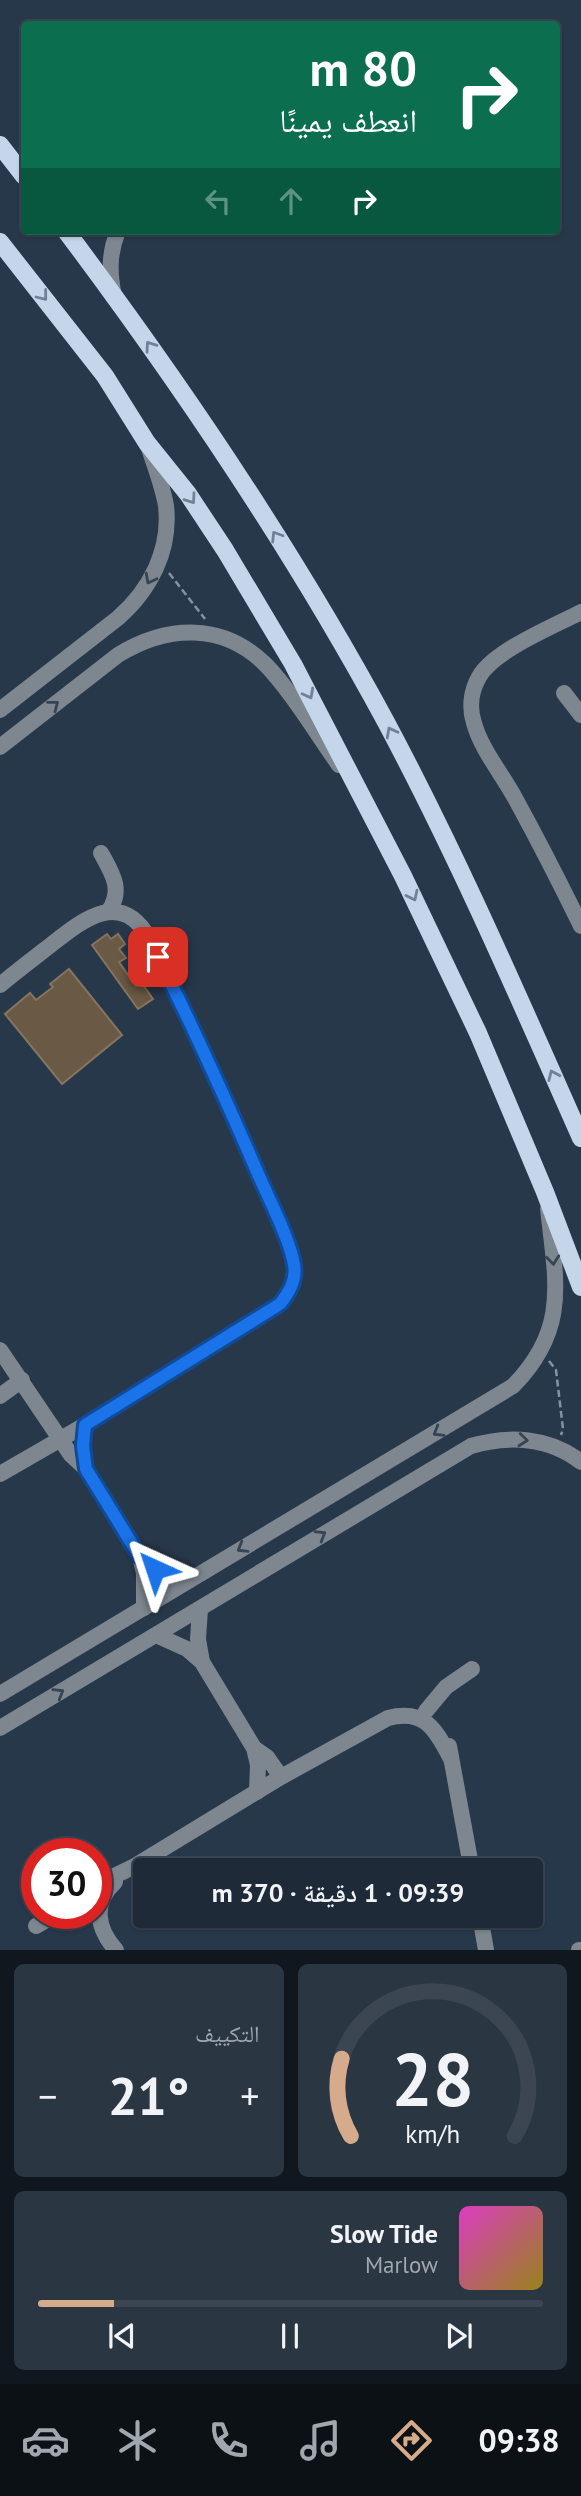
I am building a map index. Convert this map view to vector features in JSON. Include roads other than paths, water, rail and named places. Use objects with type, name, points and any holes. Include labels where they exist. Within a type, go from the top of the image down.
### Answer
[{"type":"main road","points":[[0,145],[21,172]]},
{"type":"main road","points":[[69,235],[202,421],[261,511],[385,721],[493,938],[581,1138]]},
{"type":"main road","points":[[0,243],[104,376],[147,443],[188,495],[260,606],[364,799],[452,976],[545,1192],[581,1287]]},
{"type":"street","points":[[114,296],[110,265],[117,235]]},
{"type":"street","points":[[0,710],[134,604],[147,587],[165,538],[166,507],[147,443]]},
{"type":"street","points":[[581,612],[489,663],[479,676],[473,691],[471,708],[481,739],[581,926]]},
{"type":"street","points":[[0,747],[137,643],[181,631],[204,633],[226,639],[247,650],[266,665],[364,799]]},
{"type":"street","points":[[564,693],[581,715]]},
{"type":"street","points":[[101,853],[117,886],[114,904],[108,912]]},
{"type":"street","points":[[0,985],[86,918],[108,912],[121,913],[134,919],[150,940],[224,1095],[295,1266],[289,1293],[280,1304],[85,1425],[0,1474]]},
{"type":"street","points":[[0,1695],[513,1386],[541,1352],[550,1332],[555,1310],[556,1288],[545,1192]]},
{"type":"street","points":[[0,1350],[74,1458],[86,1469],[140,1557],[144,1573],[144,1608]]},
{"type":"street","points":[[0,1396],[22,1380]]},
{"type":"street","points":[[85,1425],[83,1446],[86,1469]]},
{"type":"street","points":[[0,1728],[471,1446],[513,1438],[535,1441],[555,1447],[581,1462]]},
{"type":"street","points":[[140,1557],[155,1569],[175,1576],[181,1584]]},
{"type":"street","points":[[200,1609],[198,1639],[202,1662]]},
{"type":"street","points":[[156,1635],[187,1649],[202,1662],[254,1748],[258,1765],[257,1793]]},
{"type":"street","points":[[426,1711],[446,1687],[472,1668]]},
{"type":"street","points":[[362,1732],[379,1716],[392,1709],[410,1707],[426,1711],[444,1728],[469,1858]]},
{"type":"street","points":[[148,1858],[281,1777],[388,1718],[402,1715],[414,1717],[432,1727],[450,1757]]},
{"type":"street","points":[[254,1748],[267,1757],[281,1777]]},
{"type":"street","points":[[112,1877],[133,1867]]},
{"type":"street","points":[[116,1950],[100,1926],[101,1904],[107,1890],[133,1867]]},
{"type":"street","points":[[482,1928],[486,1946],[502,1950]]},
{"type":"street","points":[[93,1929],[106,1950]]}]
